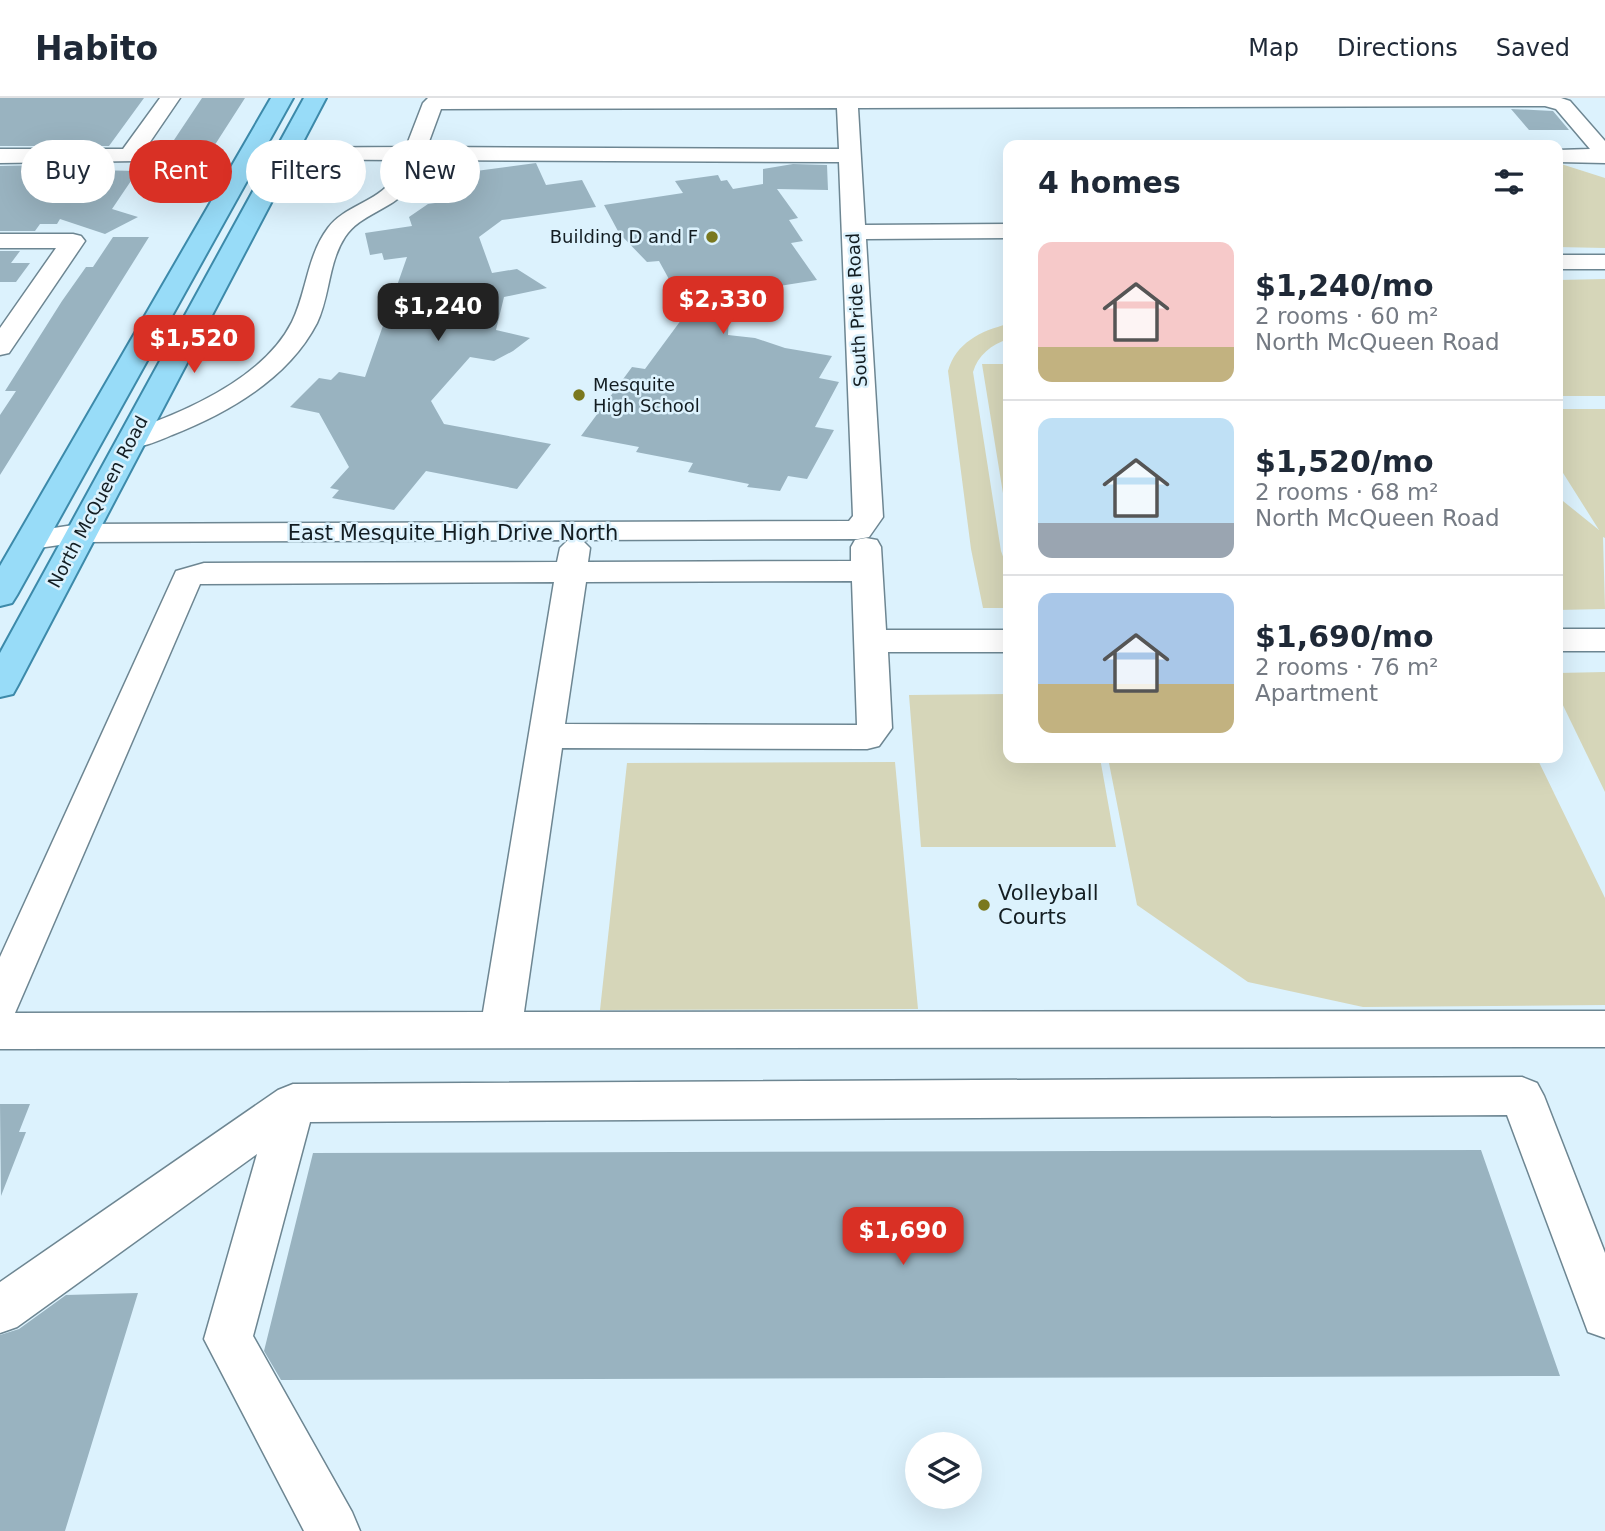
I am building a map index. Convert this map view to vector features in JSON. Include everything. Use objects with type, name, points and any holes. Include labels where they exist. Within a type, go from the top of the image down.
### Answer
[{"type":"main road","name":"North McQueen Road","points":[[258,140],[282,98]]},
{"type":"main road","name":"North McQueen Road","points":[[292,140],[316,98]]},
{"type":"main road","name":"North McQueen Road","points":[[0,595],[246,162]]},
{"type":"main road","name":"North McQueen Road","points":[[0,685],[257,203]]},
{"type":"street","points":[[0,156],[129,156],[170,98]]},
{"type":"street","points":[[417,140],[433,103],[1545,100],[1563,105],[1605,155]]},
{"type":"street","name":"South Pride Road","points":[[547,736],[867,737],[875,728],[863,524],[847,102]]},
{"type":"street","points":[[480,150],[848,150]]},
{"type":"street","points":[[1563,156],[1605,155]]},
{"type":"street","points":[[131,440],[159,432],[211,408],[249,382],[278,357],[303,326],[316,287],[319,265],[340,227],[380,199]]},
{"type":"street","points":[[853,232],[1003,231]]},
{"type":"street","points":[[0,241],[73,241],[0,347]]},
{"type":"street","points":[[1563,262],[1605,262]]},
{"type":"street","name":"East Mesquite High Drive North","points":[[32,540],[80,533],[577,533],[863,524]]},
{"type":"street","points":[[501,1030],[577,533]]},
{"type":"street","points":[[0,1002],[187,578],[204,573],[867,572]]},
{"type":"street","points":[[1563,640],[1605,640]]},
{"type":"street","points":[[871,641],[1003,641]]},
{"type":"street","points":[[0,1031],[1605,1029]]},
{"type":"street","points":[[0,1310],[292,1103],[1522,1096],[1605,1315]]},
{"type":"street","points":[[292,1103],[228,1339],[333,1531]]},
{"type":"green space","points":[[1563,165],[1605,178],[1605,248],[1563,247]]},
{"type":"green space","points":[[1605,279],[1605,396],[1563,396],[1563,280]]},
{"type":"green space","points":[[1003,326],[1003,341],[986,351],[973,372],[1003,556],[1003,608],[983,608],[971,549],[948,371],[963,346],[988,330]]},
{"type":"green space","points":[[982,364],[1003,364],[1003,493]]},
{"type":"green space","points":[[1563,409],[1605,409],[1605,609],[1563,610],[1563,501],[1599,530],[1563,473]]},
{"type":"green space","points":[[1605,672],[1605,792],[1563,705],[1563,673]]},
{"type":"green space","points":[[1003,694],[1003,763],[1101,763],[1116,847],[921,847],[909,695]]},
{"type":"green space","points":[[895,762],[918,1009],[600,1010],[627,763]]},
{"type":"green space","points":[[1109,763],[1539,763],[1605,898],[1605,1005],[1363,1007],[1248,982],[1137,905]]},
{"type":"building","points":[[0,98],[144,98],[113,140],[21,140],[21,146],[0,146]]},
{"type":"building","points":[[202,98],[245,98],[218,140],[174,140]]},
{"type":"building","points":[[1511,109],[1553,111],[1569,130],[1529,130]]},
{"type":"building","points":[[536,163],[546,185],[582,180],[596,207],[502,220],[479,237],[492,273],[517,269],[547,288],[504,297],[496,330],[530,338],[494,361],[470,357],[431,401],[444,424],[551,444],[517,489],[426,471],[394,510],[332,498],[339,490],[330,488],[349,467],[319,413],[290,407],[319,378],[331,380],[339,372],[365,377],[407,257],[384,260],[382,253],[370,255],[365,233],[412,226],[409,217],[428,204],[480,203],[480,170]]},
{"type":"building","points":[[793,164],[827,165],[828,190],[777,189],[798,218],[789,220],[803,241],[791,243],[817,280],[730,294],[728,335],[755,338],[785,348],[832,356],[819,378],[839,382],[815,427],[834,430],[807,479],[788,476],[780,491],[747,487],[749,484],[688,472],[693,463],[636,452],[639,447],[581,436],[632,367],[645,369],[687,312],[659,261],[647,262],[619,233],[604,205],[683,193],[675,181],[718,175],[721,181],[727,180],[733,189],[763,184],[763,169]]},
{"type":"building","points":[[0,166],[21,166],[21,203],[115,203],[115,171],[129,171],[129,184],[112,209],[138,217],[105,234],[60,219],[57,224],[40,224],[35,231],[0,231]]},
{"type":"building","points":[[113,237],[149,237],[0,475],[0,415],[16,391],[5,391],[62,301],[86,267],[93,267]]},
{"type":"building","points":[[0,251],[20,251],[11,263],[30,263],[16,282],[0,282]]},
{"type":"building","points":[[0,1104],[30,1104],[19,1132],[26,1132],[1,1196]]},
{"type":"building","points":[[1481,1150],[1560,1376],[281,1380],[264,1351],[313,1153]]},
{"type":"building","points":[[138,1293],[65,1531],[0,1531],[0,1335],[19,1329],[66,1295]]},
{"type":"place","name":"Building D and F","points":[[712,237]]},
{"type":"place","name":"Mesquite High School","points":[[579,395]]},
{"type":"place","name":"Volleyball Courts","points":[[984,905]]}]
